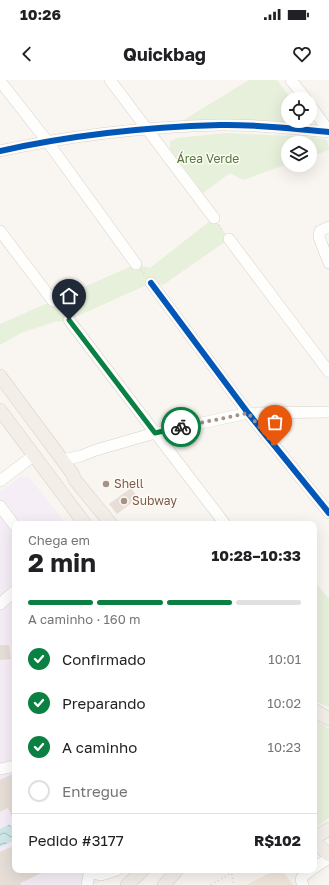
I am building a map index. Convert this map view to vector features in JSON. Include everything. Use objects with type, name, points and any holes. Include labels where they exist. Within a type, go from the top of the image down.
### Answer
[{"type":"main road","points":[[0,376],[74,477],[109,521]]},
{"type":"main road","points":[[0,410],[83,521]]},
{"type":"main road","points":[[61,491],[67,491],[71,488],[74,477]]},
{"type":"main road","points":[[317,837],[329,829]]},
{"type":"main road","points":[[317,842],[329,855]]},
{"type":"main road","points":[[126,884],[139,873]]},
{"type":"main road","points":[[164,885],[174,873]]},
{"type":"street","points":[[110,80],[214,218]]},
{"type":"street","points":[[291,80],[300,92]]},
{"type":"street","points":[[0,81],[47,141],[136,264]]},
{"type":"street","points":[[317,115],[329,131]]},
{"type":"street","points":[[0,151],[47,141],[146,129],[221,125],[329,131]]},
{"type":"street","points":[[329,227],[320,231],[319,237],[329,263]]},
{"type":"street","points":[[0,231],[53,301]]},
{"type":"street","points":[[229,239],[329,372]]},
{"type":"street","points":[[151,283],[248,413],[329,513]]},
{"type":"street","points":[[69,320],[223,521]]},
{"type":"street","points":[[62,460],[81,456],[92,451],[155,433],[248,413],[329,412]]},
{"type":"street","points":[[0,481],[33,456]]},
{"type":"street","points":[[74,477],[81,456]]},
{"type":"street","points":[[0,506],[12,522]]},
{"type":"street","points":[[0,604],[12,594]]},
{"type":"street","points":[[0,769],[12,767]]},
{"type":"street","points":[[317,866],[329,858]]},
{"type":"street","points":[[89,878],[106,873]]},
{"type":"street","points":[[303,885],[301,880],[302,877],[307,873]]},
{"type":"path","points":[[214,218],[229,239]]},
{"type":"path","points":[[136,264],[151,283]]},
{"type":"path","points":[[53,301],[69,320]]},
{"type":"path","points":[[211,885],[232,873],[234,885]]},
{"type":"shaded area","points":[[21,476],[29,477],[64,521],[12,521],[12,585],[0,596],[0,492]]},
{"type":"shaded area","points":[[12,599],[12,873],[117,873],[93,885],[0,885],[0,608]]},
{"type":"shaded area","points":[[270,873],[284,873],[293,885],[246,885]]},
{"type":"green space","points":[[249,80],[277,80],[286,92],[281,92],[281,128],[293,128],[292,129],[177,124]]},
{"type":"green space","name":"Área Verde","points":[[225,133],[292,136],[281,136],[281,166],[243,180],[230,173],[203,193],[170,149],[170,141],[177,138]]},
{"type":"green space","name":"Área Verde","points":[[317,138],[327,140],[329,150],[317,154]]},
{"type":"green space","points":[[214,218],[229,239],[163,285],[151,283],[69,320],[54,322],[21,333],[0,345],[0,324],[136,264],[150,268]]},
{"type":"green space","points":[[317,585],[329,599],[329,707],[317,702]]},
{"type":"green space","points":[[317,720],[329,729],[329,818],[317,827]]},
{"type":"water","points":[[10,824],[12,829],[12,841],[0,847],[0,829]]},
{"type":"building","name":"Subway","points":[[131,488],[138,498],[117,514],[109,504]]},
{"type":"building","points":[[0,645],[9,645],[11,659],[0,660]]},
{"type":"building","points":[[12,774],[12,817],[8,808],[0,812],[0,780]]},
{"type":"building","points":[[12,846],[12,873],[42,873],[20,883],[21,885],[0,885],[0,852]]},
{"type":"cycle path","points":[[0,151],[82,136],[192,126],[247,125],[329,132]]},
{"type":"cycle path","points":[[151,283],[248,413],[329,513]]},
{"type":"way so far","points":[[181,427],[248,413],[275,446]]},
{"type":"place","name":"Shell","points":[[106,484]]},
{"type":"place","name":"Subway","points":[[124,501]]},
{"type":"route","points":[[69,320],[155,433],[181,427]]}]
